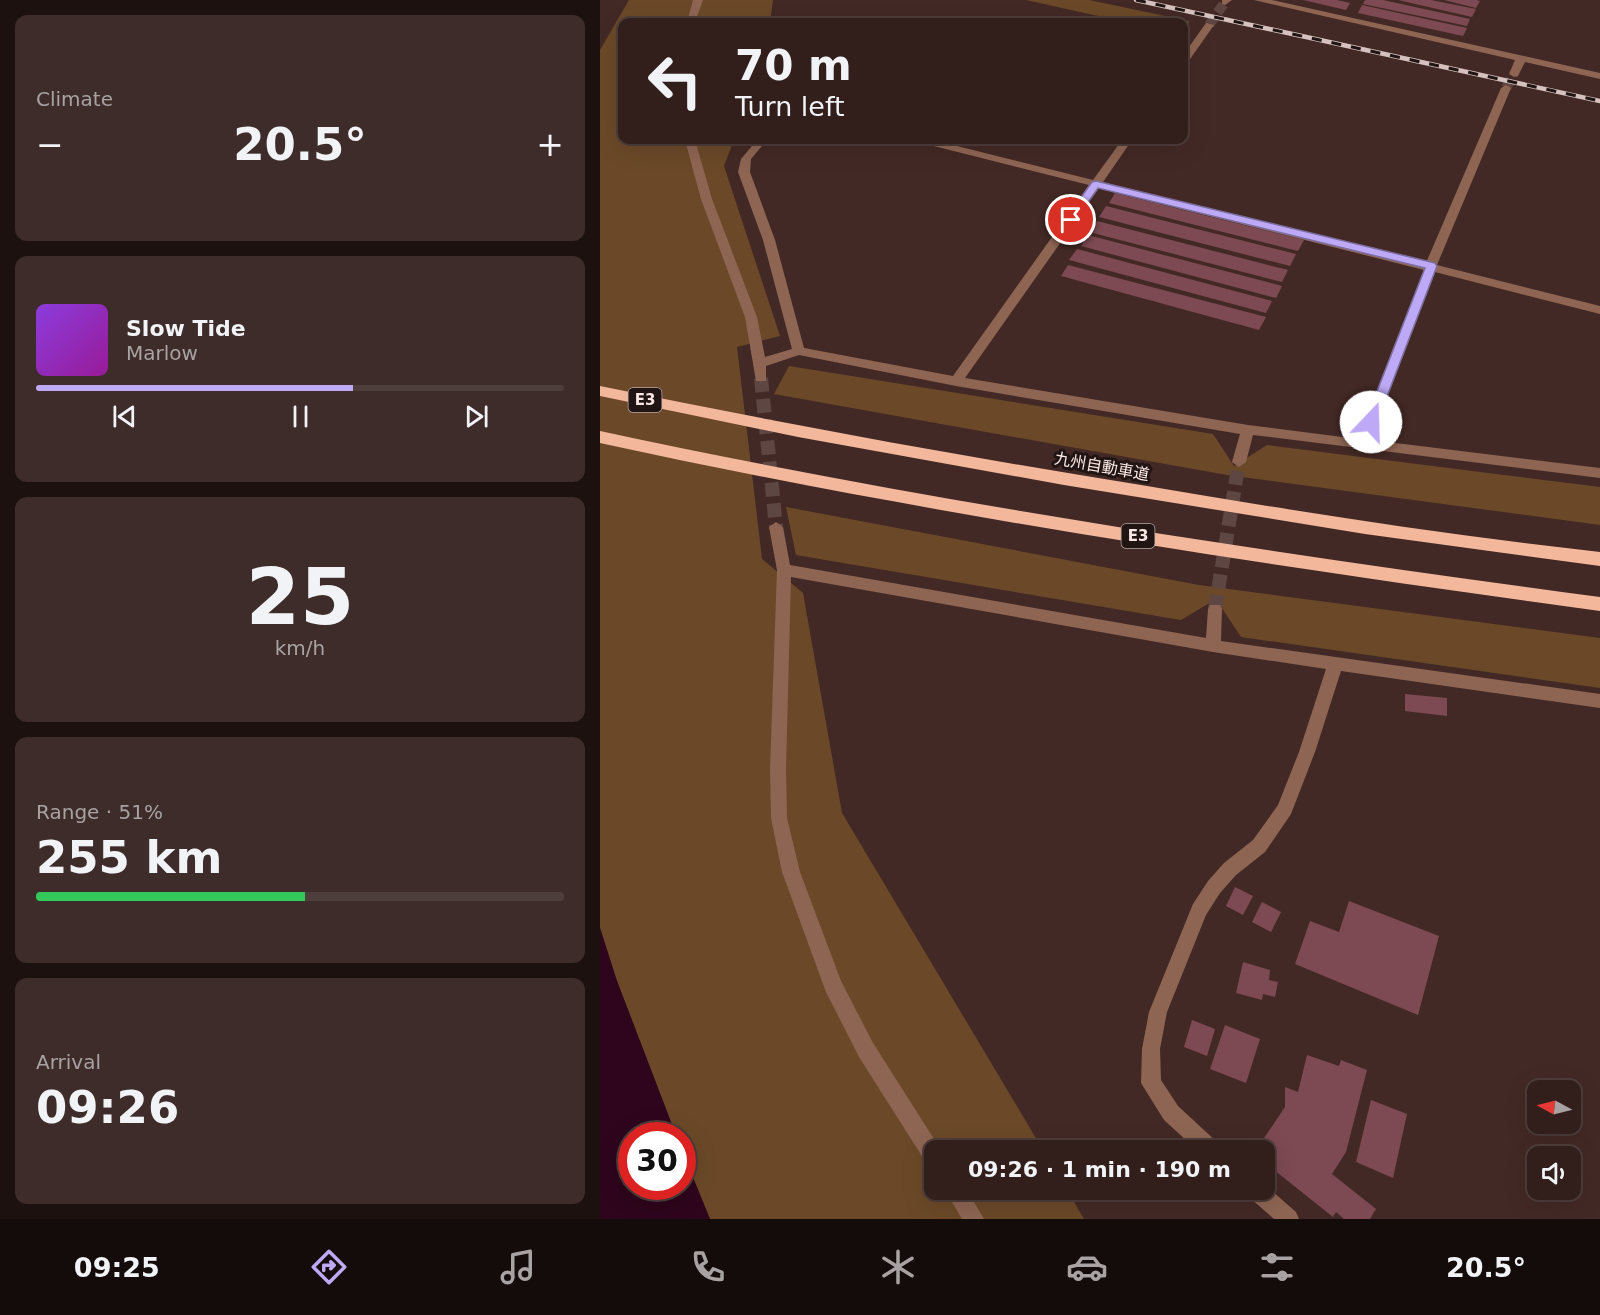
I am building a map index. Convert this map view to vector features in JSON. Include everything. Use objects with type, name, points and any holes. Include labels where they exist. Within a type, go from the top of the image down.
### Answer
[{"type":"highway","name":"九州自動車道","points":[[600,391],[863,444],[1327,523],[1600,559]]},
{"type":"highway","name":"E3","points":[[600,437],[846,487],[1290,561],[1600,604]]},
{"type":"street","points":[[692,18],[698,0]]},
{"type":"street","points":[[1259,0],[1600,76]]},
{"type":"street","points":[[1188,54],[1209,25]]},
{"type":"street","points":[[1514,74],[1521,58]]},
{"type":"street","points":[[1363,444],[1431,266],[1506,88]]},
{"type":"street","points":[[691,144],[699,174],[757,336],[761,378]]},
{"type":"street","points":[[759,144],[746,159],[744,172],[769,240],[799,351]]},
{"type":"street","points":[[938,144],[1600,310]]},
{"type":"street","points":[[956,381],[1124,144]]},
{"type":"street","points":[[761,363],[799,351],[956,381],[1248,430],[1600,473]]},
{"type":"street","points":[[1239,462],[1248,430]]},
{"type":"street","points":[[776,527],[784,570],[779,818],[791,872],[832,986],[866,1050],[924,1141]]},
{"type":"street","points":[[784,570],[1213,646],[1600,701]]},
{"type":"street","points":[[1213,646],[1215,609]]},
{"type":"street","points":[[1200,1140],[1171,1113],[1151,1083],[1151,1049],[1158,1012],[1199,910],[1225,875],[1259,846],[1285,809],[1307,752],[1336,663]]},
{"type":"street","points":[[962,1200],[974,1219]]},
{"type":"street","points":[[1267,1200],[1289,1219]]},
{"type":"shaded area","points":[[629,0],[773,0],[771,18],[619,18]]},
{"type":"shaded area","points":[[1026,0],[1089,0],[1175,18],[1107,18]]},
{"type":"shaded area","points":[[618,19],[618,144],[732,144],[724,166],[780,336],[737,347],[762,559],[803,593],[842,813],[1037,1140],[924,1140],[924,1200],[1073,1200],[1084,1219],[710,1219],[696,1185],[696,1122],[671,1122],[617,981],[600,928],[600,50]]},
{"type":"shaded area","points":[[789,366],[1213,434],[1234,466],[1267,445],[1600,487],[1600,525],[1227,475],[774,394]]},
{"type":"shaded area","points":[[786,507],[1199,585],[1600,638],[1600,688],[1241,637],[1216,599],[1181,620],[796,555]]},
{"type":"shaded area","points":[[600,928],[617,981],[671,1122],[618,1122],[618,1200],[696,1200],[696,1185],[710,1219],[600,1219]]},
{"type":"building","points":[[1303,0],[1337,0],[1350,3],[1346,10]]},
{"type":"building","points":[[1365,0],[1383,0],[1470,19],[1467,26],[1363,4]]},
{"type":"building","points":[[1398,0],[1431,0],[1476,9],[1472,17]]},
{"type":"building","points":[[1444,0],[1477,0],[1480,1],[1476,8]]},
{"type":"building","points":[[1362,5],[1467,28],[1463,36],[1358,13]]},
{"type":"building","points":[[1115,193],[1304,240],[1298,251],[1109,203]]},
{"type":"building","points":[[1106,206],[1296,254],[1290,266],[1099,217]]},
{"type":"building","points":[[1097,221],[1288,270],[1282,282],[1089,232]]},
{"type":"building","points":[[1088,235],[1282,286],[1276,298],[1081,246]]},
{"type":"building","points":[[1077,249],[1272,301],[1266,313],[1069,260]]},
{"type":"building","points":[[1068,265],[1266,317],[1259,330],[1061,276]]},
{"type":"building","points":[[1405,694],[1447,698],[1447,716],[1405,711]]},
{"type":"building","points":[[1235,887],[1253,896],[1243,915],[1226,906]]},
{"type":"building","points":[[1349,901],[1439,936],[1418,1015],[1295,964],[1310,921],[1339,932]]},
{"type":"building","points":[[1262,902],[1281,912],[1271,932],[1252,922]]},
{"type":"building","points":[[1243,962],[1270,970],[1269,980],[1278,982],[1275,997],[1263,994],[1262,1000],[1236,993]]},
{"type":"building","points":[[1192,1020],[1215,1029],[1207,1056],[1184,1047]]},
{"type":"building","points":[[1225,1025],[1260,1039],[1246,1083],[1210,1069]]},
{"type":"building","points":[[1307,1055],[1339,1066],[1341,1060],[1367,1070],[1346,1152],[1332,1174],[1376,1209],[1370,1219],[1344,1219],[1336,1212],[1333,1217],[1275,1171],[1275,1140],[1263,1140],[1285,1107],[1285,1087],[1298,1092]]},
{"type":"building","points":[[1371,1100],[1407,1114],[1393,1178],[1356,1162]]},
{"type":"tunnel","points":[[1209,25],[1225,2]]},
{"type":"tunnel","points":[[1506,88],[1514,74]]},
{"type":"tunnel","points":[[761,378],[776,527]]},
{"type":"tunnel","points":[[1215,609],[1239,462]]},
{"type":"railway","points":[[1136,0],[1600,101]]},
{"type":"route","points":[[1071,220],[1096,184],[1431,266],[1371,422]]}]
